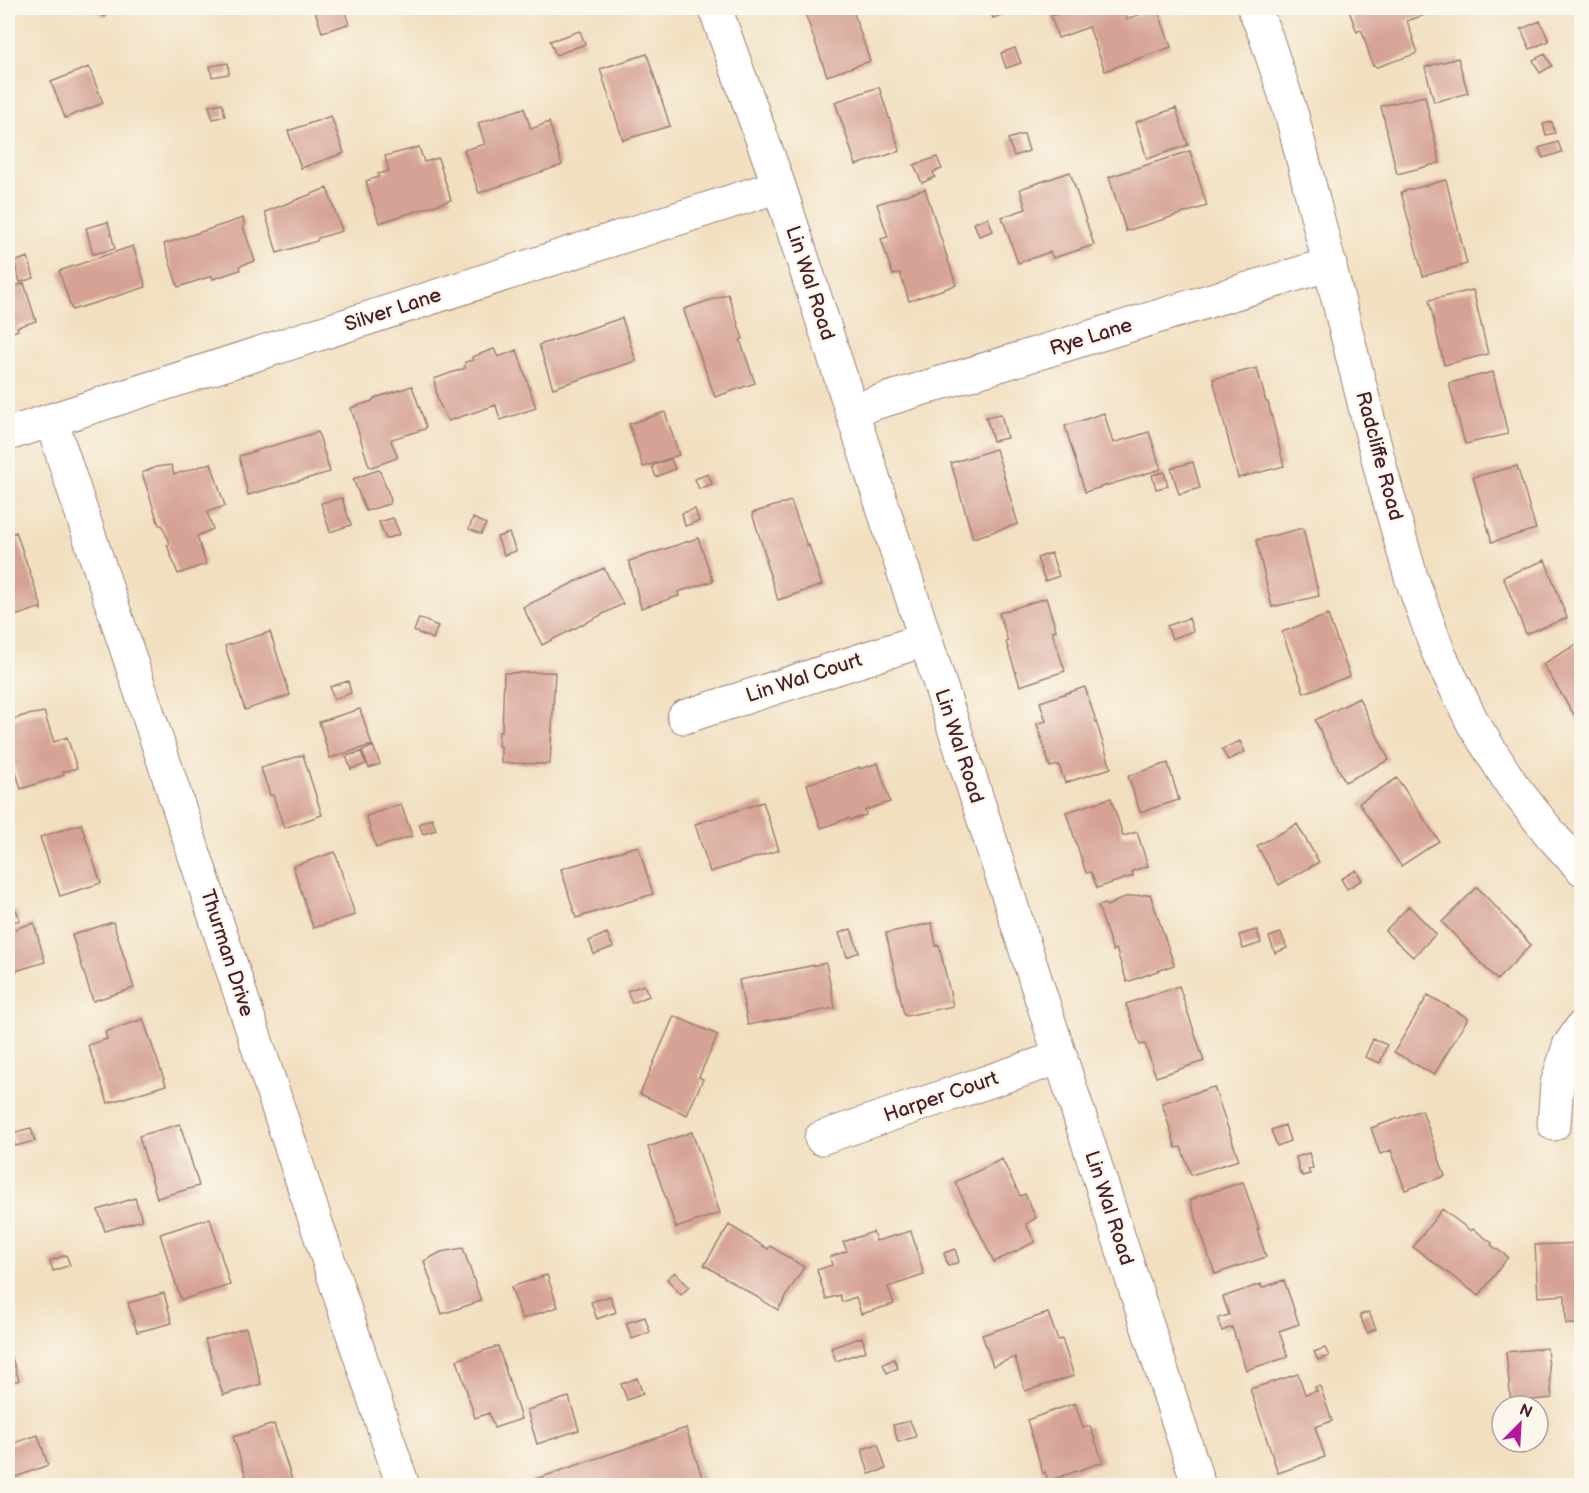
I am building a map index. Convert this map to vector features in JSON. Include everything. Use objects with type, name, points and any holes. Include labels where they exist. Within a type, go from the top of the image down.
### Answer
[{"type":"street","name":"Lin Wal Road","points":[[715,8],[779,186],[1198,1485]]},
{"type":"street","name":"Radcliffe Road","points":[[1254,8],[1292,116],[1383,478],[1411,577],[1439,654],[1473,723],[1512,785],[1581,869]]},
{"type":"street","name":"Silver Lane","points":[[8,434],[779,186]]},
{"type":"street","name":"Rye Lane","points":[[852,411],[1330,264]]},
{"type":"street","name":"Thurman Drive","points":[[51,420],[403,1485]]},
{"type":"street","name":"Lin Wal Court","points":[[684,717],[924,640]]},
{"type":"street","points":[[1554,1124],[1557,1084],[1569,1046],[1581,1027]]},
{"type":"street","name":"Harper Court","points":[[821,1138],[1061,1057]]},
{"type":"building","points":[[90,8],[111,8],[105,17]]},
{"type":"building","points":[[151,8],[173,8],[173,9],[151,12]]},
{"type":"building","points":[[314,8],[344,8],[349,24],[322,32]]},
{"type":"building","points":[[852,8],[870,61],[827,76],[804,10]]},
{"type":"building","points":[[989,8],[1013,8],[1014,10],[993,18]]},
{"type":"building","points":[[1075,8],[1123,8],[1127,19],[1157,8],[1171,47],[1105,71],[1089,27],[1058,38],[1051,16]]},
{"type":"building","points":[[1348,8],[1425,8],[1427,14],[1407,21],[1417,50],[1415,54],[1377,67],[1373,66],[1362,31],[1357,32]]},
{"type":"building","points":[[1540,21],[1549,41],[1530,49],[1521,29]]},
{"type":"building","points":[[580,31],[585,44],[556,55],[550,41]]},
{"type":"building","points":[[1015,48],[1021,63],[1006,68],[1001,53]]},
{"type":"building","points":[[647,54],[670,126],[623,140],[600,69]]},
{"type":"building","points":[[1545,54],[1552,66],[1540,73],[1533,60]]},
{"type":"building","points":[[1458,58],[1468,93],[1434,102],[1425,67]]},
{"type":"building","points":[[228,63],[229,74],[212,77],[210,66]]},
{"type":"building","points":[[89,67],[103,103],[65,118],[51,82]]},
{"type":"building","points":[[879,87],[900,151],[856,165],[835,102]]},
{"type":"building","points":[[1425,96],[1440,163],[1397,174],[1381,106]]},
{"type":"building","points":[[222,103],[225,116],[213,119],[209,106]]},
{"type":"building","points":[[524,108],[531,129],[549,122],[562,165],[479,193],[464,150],[485,144],[478,123]]},
{"type":"building","points":[[1176,108],[1188,145],[1147,159],[1136,122]]},
{"type":"building","points":[[331,116],[344,153],[301,168],[288,131]]},
{"type":"building","points":[[1552,122],[1555,133],[1546,135],[1543,124]]},
{"type":"building","points":[[1024,134],[1029,151],[1014,156],[1008,139]]},
{"type":"building","points":[[1558,142],[1562,152],[1543,158],[1539,148]]},
{"type":"building","points":[[419,147],[424,162],[438,158],[451,200],[379,223],[366,181],[389,171],[385,156]]},
{"type":"building","points":[[1190,151],[1207,206],[1126,231],[1109,177]]},
{"type":"building","points":[[937,157],[942,169],[933,172],[935,177],[922,183],[914,165]]},
{"type":"building","points":[[1070,172],[1094,245],[1053,258],[1050,252],[1018,263],[1002,217],[1026,209],[1020,189]]},
{"type":"building","points":[[1446,180],[1467,264],[1423,276],[1401,192]]},
{"type":"building","points":[[327,188],[342,231],[277,253],[265,212]]},
{"type":"building","points":[[925,189],[956,285],[909,301],[900,273],[893,275],[881,239],[888,237],[877,204]]},
{"type":"building","points":[[243,218],[245,225],[243,226],[255,261],[239,266],[240,270],[178,287],[164,244]]},
{"type":"building","points":[[988,218],[993,231],[979,236],[974,223]]},
{"type":"building","points":[[108,222],[115,249],[93,254],[86,228]]},
{"type":"building","points":[[133,246],[146,287],[72,310],[59,271]]},
{"type":"building","points":[[28,257],[34,278],[20,282],[14,262]]},
{"type":"building","points":[[24,283],[36,321],[17,327],[18,330],[8,334],[8,289]]},
{"type":"building","points":[[1473,290],[1488,354],[1444,365],[1429,300]]},
{"type":"building","points":[[728,294],[743,339],[740,340],[755,383],[715,397],[684,309]]},
{"type":"building","points":[[622,318],[636,361],[553,388],[539,345]]},
{"type":"building","points":[[494,349],[498,357],[517,350],[536,408],[500,420],[496,405],[448,421],[438,401],[434,379],[465,368],[465,362],[473,360],[472,357]]},
{"type":"building","points":[[1257,368],[1284,466],[1238,478],[1213,379]]},
{"type":"building","points":[[1493,372],[1508,434],[1465,444],[1449,383]]},
{"type":"building","points":[[412,386],[426,426],[425,429],[392,439],[397,458],[369,466],[351,408]]},
{"type":"building","points":[[665,412],[679,455],[643,467],[629,424]]},
{"type":"building","points":[[1104,413],[1113,443],[1149,432],[1161,469],[1085,492],[1065,426]]},
{"type":"building","points":[[1001,414],[1007,438],[993,441],[986,417]]},
{"type":"building","points":[[318,432],[330,472],[248,495],[239,456]]},
{"type":"building","points":[[996,449],[1018,524],[973,538],[951,463]]},
{"type":"building","points":[[671,459],[675,469],[656,477],[652,466]]},
{"type":"building","points":[[1193,462],[1200,488],[1179,494],[1171,468]]},
{"type":"building","points":[[211,463],[225,506],[207,512],[213,529],[197,536],[206,564],[178,574],[167,545],[170,544],[162,525],[159,525],[142,473],[156,467],[171,465],[176,474]]},
{"type":"building","points":[[1517,466],[1536,529],[1492,542],[1473,477]]},
{"type":"building","points":[[378,470],[391,500],[389,504],[366,511],[353,479]]},
{"type":"building","points":[[1164,472],[1168,486],[1156,489],[1152,475]]},
{"type":"building","points":[[708,474],[712,484],[699,489],[695,479]]},
{"type":"building","points":[[342,498],[351,525],[330,532],[321,503]]},
{"type":"building","points":[[791,501],[822,585],[778,600],[752,513]]},
{"type":"building","points":[[695,509],[699,521],[685,526],[682,513]]},
{"type":"building","points":[[393,518],[400,534],[386,539],[379,522]]},
{"type":"building","points":[[473,518],[486,524],[481,534],[469,529]]},
{"type":"building","points":[[1303,528],[1319,596],[1272,607],[1256,540]]},
{"type":"building","points":[[16,532],[41,610],[39,608],[12,617],[8,608],[8,535]]},
{"type":"building","points":[[509,533],[516,551],[504,555],[497,537]]},
{"type":"building","points":[[698,538],[713,581],[678,592],[679,596],[641,608],[629,561]]},
{"type":"building","points":[[1051,553],[1059,576],[1045,581],[1037,558]]},
{"type":"building","points":[[1545,560],[1567,618],[1526,634],[1503,577]]},
{"type":"building","points":[[604,568],[623,604],[542,645],[523,607]]},
{"type":"building","points":[[1046,598],[1056,630],[1052,632],[1065,671],[1020,686],[999,613]]},
{"type":"building","points":[[1328,615],[1350,676],[1304,693],[1282,632]]},
{"type":"building","points":[[419,618],[438,626],[433,639],[414,631]]},
{"type":"building","points":[[1189,618],[1193,631],[1172,639],[1167,626]]},
{"type":"building","points":[[270,632],[290,695],[245,710],[225,646]]},
{"type":"building","points":[[1582,641],[1582,728],[1543,664]]},
{"type":"building","points":[[555,672],[550,764],[501,763],[501,746],[498,746],[499,732],[502,732],[504,673]]},
{"type":"building","points":[[348,681],[351,693],[334,699],[330,687]]},
{"type":"building","points":[[1085,687],[1111,768],[1065,783],[1059,765],[1050,767],[1037,724],[1046,721],[1040,702]]},
{"type":"building","points":[[1359,698],[1389,760],[1345,782],[1315,720]]},
{"type":"building","points":[[360,709],[372,745],[330,758],[319,722]]},
{"type":"building","points":[[44,712],[54,742],[67,737],[77,768],[63,772],[64,775],[21,789],[8,745],[8,723],[22,716]]},
{"type":"building","points":[[1240,741],[1245,752],[1228,760],[1222,749]]},
{"type":"building","points":[[373,746],[380,764],[369,768],[362,751]]},
{"type":"building","points":[[361,752],[366,764],[351,769],[346,756]]},
{"type":"building","points":[[303,755],[322,815],[284,828],[261,768]]},
{"type":"building","points":[[878,763],[890,802],[865,810],[866,815],[850,820],[849,818],[822,828],[807,784]]},
{"type":"building","points":[[1168,763],[1179,800],[1140,812],[1128,776]]},
{"type":"building","points":[[1397,778],[1439,841],[1401,866],[1359,803]]},
{"type":"building","points":[[1111,798],[1123,836],[1137,832],[1148,866],[1132,871],[1133,876],[1097,888],[1091,872],[1086,873],[1066,812]]},
{"type":"building","points":[[763,802],[779,850],[710,872],[695,824]]},
{"type":"building","points":[[401,804],[412,836],[376,848],[366,816]]},
{"type":"building","points":[[432,818],[436,830],[423,834],[419,824]]},
{"type":"building","points":[[81,824],[101,883],[60,896],[40,837]]},
{"type":"building","points":[[1297,824],[1319,862],[1279,885],[1257,846]]},
{"type":"building","points":[[638,846],[653,894],[576,918],[561,869]]},
{"type":"building","points":[[335,852],[355,915],[313,928],[293,866]]},
{"type":"building","points":[[1356,870],[1362,880],[1347,889],[1341,879]]},
{"type":"building","points":[[1477,887],[1531,945],[1497,980],[1442,922]]},
{"type":"building","points":[[1150,894],[1174,965],[1127,982],[1116,949],[1113,951],[1098,906],[1105,904],[1107,906],[1125,897]]},
{"type":"building","points":[[1409,906],[1436,934],[1413,957],[1385,931]]},
{"type":"building","points":[[16,910],[20,920],[8,924],[8,913]]},
{"type":"building","points":[[113,922],[134,988],[93,1001],[72,935]]},
{"type":"building","points":[[34,923],[45,962],[12,972],[8,959],[8,931]]},
{"type":"building","points":[[932,923],[953,1006],[906,1016],[886,933]]},
{"type":"building","points":[[851,929],[859,952],[847,957],[839,933]]},
{"type":"building","points":[[1257,930],[1261,943],[1243,949],[1239,935]]},
{"type":"building","points":[[607,933],[613,947],[594,954],[589,941]]},
{"type":"building","points":[[1281,933],[1287,948],[1275,953],[1269,937]]},
{"type":"building","points":[[826,963],[835,1008],[748,1025],[739,980]]},
{"type":"building","points":[[644,985],[649,996],[632,1003],[627,991]]},
{"type":"building","points":[[1179,986],[1204,1061],[1156,1077],[1145,1044],[1140,1045],[1126,1004]]},
{"type":"building","points":[[1428,995],[1468,1018],[1434,1075],[1394,1052]]},
{"type":"building","points":[[674,1016],[718,1035],[699,1077],[703,1079],[687,1115],[640,1094]]},
{"type":"building","points":[[143,1019],[166,1085],[108,1103],[88,1045],[107,1039],[105,1032]]},
{"type":"building","points":[[1373,1039],[1387,1045],[1380,1063],[1365,1057]]},
{"type":"building","points":[[1214,1087],[1239,1160],[1191,1175],[1181,1147],[1176,1148],[1162,1103]]},
{"type":"building","points":[[1422,1110],[1445,1176],[1405,1190],[1391,1150],[1380,1154],[1371,1128]]},
{"type":"building","points":[[180,1124],[199,1186],[157,1198],[139,1136]]},
{"type":"building","points":[[1285,1125],[1290,1141],[1277,1146],[1271,1130]]},
{"type":"building","points":[[31,1128],[35,1141],[15,1146],[12,1133]]},
{"type":"building","points":[[692,1132],[720,1213],[676,1228],[648,1147]]},
{"type":"building","points":[[1309,1153],[1313,1168],[1308,1169],[1310,1174],[1302,1176],[1296,1157]]},
{"type":"building","points":[[1002,1159],[1020,1196],[1025,1194],[1036,1218],[1026,1224],[1035,1242],[994,1262],[955,1182]]},
{"type":"building","points":[[1243,1182],[1266,1257],[1215,1274],[1190,1200]]},
{"type":"building","points":[[135,1198],[142,1220],[105,1231],[98,1210]]},
{"type":"building","points":[[1442,1209],[1471,1231],[1473,1229],[1508,1257],[1479,1296],[1413,1247]]},
{"type":"building","points":[[210,1218],[230,1285],[181,1300],[160,1234]]},
{"type":"building","points":[[729,1225],[768,1249],[770,1246],[804,1267],[778,1310],[704,1265]]},
{"type":"building","points":[[911,1231],[924,1275],[888,1287],[894,1304],[861,1314],[856,1297],[842,1302],[840,1295],[826,1299],[817,1270],[832,1265],[830,1257],[847,1251],[843,1242],[873,1232],[876,1241]]},
{"type":"building","points":[[1582,1243],[1582,1324],[1566,1324],[1565,1295],[1538,1297],[1535,1245]]},
{"type":"building","points":[[463,1248],[481,1301],[442,1314],[424,1261],[441,1252]]},
{"type":"building","points":[[955,1249],[959,1262],[948,1266],[944,1253]]},
{"type":"building","points":[[66,1255],[70,1265],[53,1271],[50,1261]]},
{"type":"building","points":[[675,1272],[689,1287],[681,1295],[667,1279]]},
{"type":"building","points":[[547,1275],[558,1307],[522,1319],[511,1287]]},
{"type":"building","points":[[1284,1280],[1299,1324],[1279,1331],[1288,1357],[1246,1370],[1232,1327],[1222,1331],[1218,1318],[1229,1315],[1223,1297],[1261,1284],[1262,1288]]},
{"type":"building","points":[[164,1293],[172,1323],[137,1332],[128,1303]]},
{"type":"building","points":[[610,1296],[616,1312],[597,1319],[591,1302]]},
{"type":"building","points":[[1369,1312],[1376,1329],[1367,1333],[1360,1315]]},
{"type":"building","points":[[1048,1313],[1058,1340],[1062,1339],[1074,1376],[1025,1391],[1015,1357],[993,1366],[982,1335]]},
{"type":"building","points":[[645,1317],[650,1332],[632,1339],[626,1323]]},
{"type":"building","points":[[246,1328],[261,1384],[223,1395],[205,1340]]},
{"type":"building","points":[[862,1337],[866,1351],[836,1361],[831,1348]]},
{"type":"building","points":[[498,1346],[521,1419],[494,1428],[489,1413],[475,1418],[457,1360]]},
{"type":"building","points":[[1325,1348],[1329,1356],[1318,1360],[1314,1352]]},
{"type":"building","points":[[1547,1348],[1552,1398],[1550,1398],[1550,1394],[1510,1394],[1506,1352]]},
{"type":"building","points":[[12,1358],[19,1380],[8,1384],[8,1360]]},
{"type":"building","points":[[894,1359],[898,1368],[887,1373],[883,1364]]},
{"type":"building","points":[[1298,1374],[1305,1394],[1317,1391],[1315,1387],[1320,1386],[1332,1421],[1315,1427],[1325,1457],[1278,1473],[1250,1389]]},
{"type":"building","points":[[637,1378],[643,1394],[627,1400],[621,1384]]},
{"type":"building","points":[[569,1397],[579,1430],[537,1444],[527,1410]]},
{"type":"building","points":[[1075,1403],[1083,1428],[1090,1426],[1103,1462],[1048,1481],[1045,1472],[1043,1473],[1027,1420]]},
{"type":"building","points":[[910,1421],[915,1437],[898,1442],[893,1425]]},
{"type":"building","points":[[274,1424],[294,1486],[249,1486],[233,1437]]},
{"type":"building","points":[[686,1428],[705,1486],[518,1486],[518,1485]]},
{"type":"building","points":[[38,1435],[48,1465],[8,1480],[8,1445]]},
{"type":"building","points":[[878,1444],[886,1469],[869,1474],[862,1449]]}]
